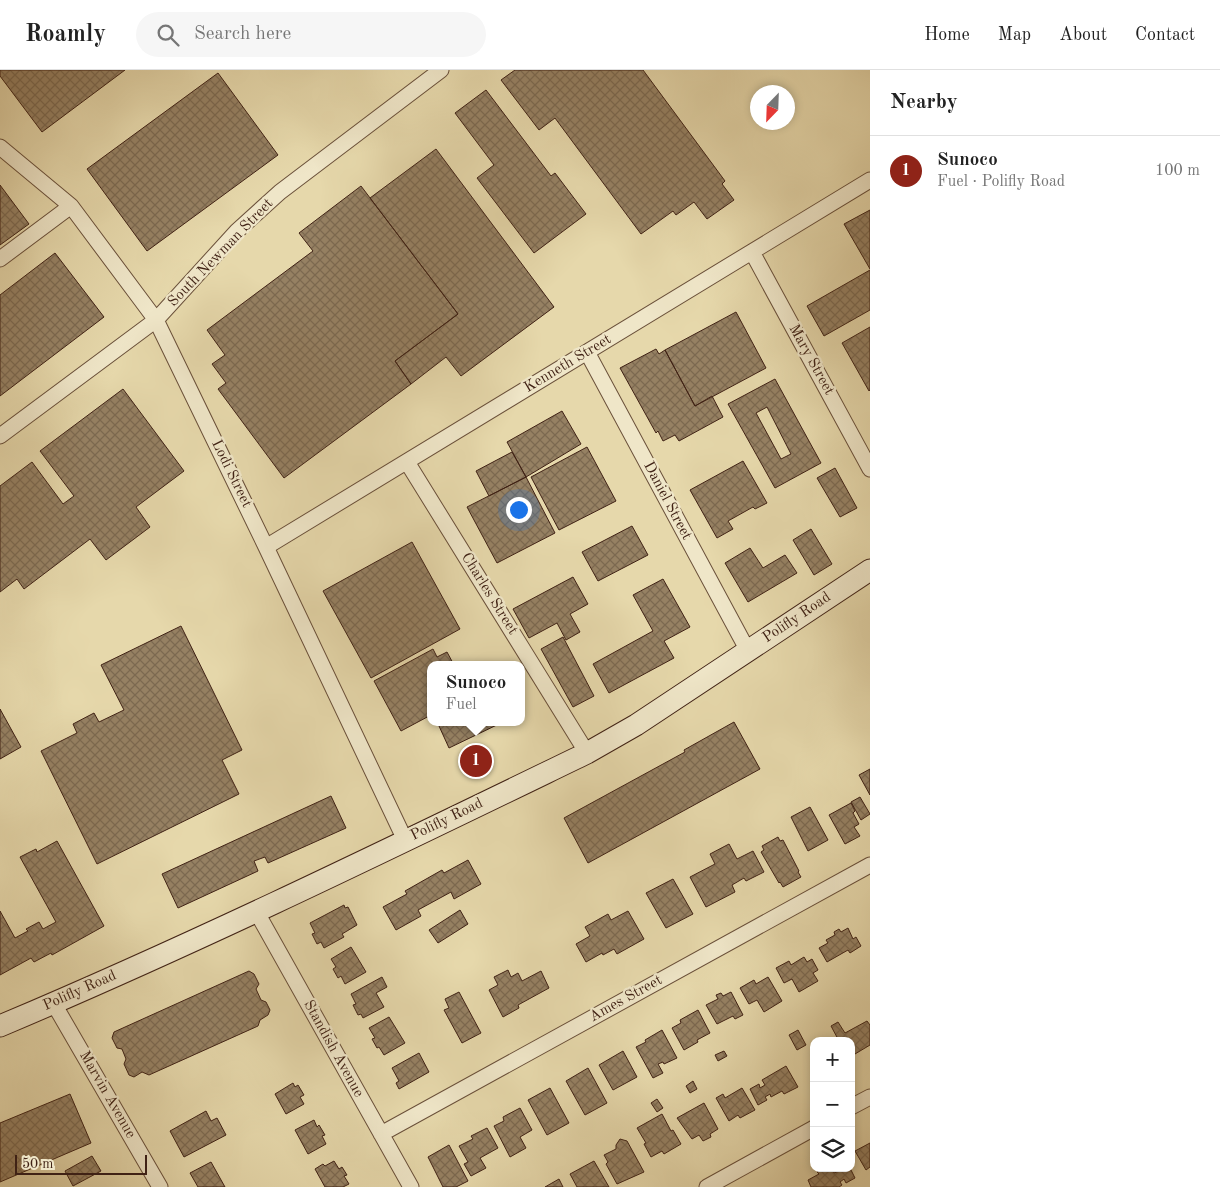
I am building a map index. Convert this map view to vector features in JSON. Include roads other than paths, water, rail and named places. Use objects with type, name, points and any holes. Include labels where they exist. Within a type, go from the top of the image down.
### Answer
[{"type":"main road","name":"Polifly Road","points":[[0,1026],[54,1004],[256,911],[587,753],[636,724],[870,570]]},
{"type":"street","name":"South Newman Street","points":[[0,436],[156,320],[238,231],[280,192],[442,70]]},
{"type":"street","name":"Lodi Street","points":[[0,147],[71,206],[156,320],[405,840]]},
{"type":"street","name":"Kenneth Street","points":[[266,547],[870,180]]},
{"type":"street","points":[[0,259],[71,206]]},
{"type":"street","name":"Mary Street","points":[[752,252],[870,469]]},
{"type":"street","name":"Daniel Street","points":[[587,352],[748,651]]},
{"type":"street","name":"Charles Street","points":[[407,462],[587,753]]},
{"type":"street","name":"Ames Street","points":[[381,1134],[870,864]]},
{"type":"street","name":"Standish Avenue","points":[[256,911],[411,1187]]},
{"type":"street","name":"Marvin Avenue","points":[[54,1004],[160,1187]]},
{"type":"street","points":[[855,1105],[870,1097]]},
{"type":"street","points":[[707,1187],[810,1130]]},
{"type":"place","name":"Sunoco","points":[[476,761]]}]
